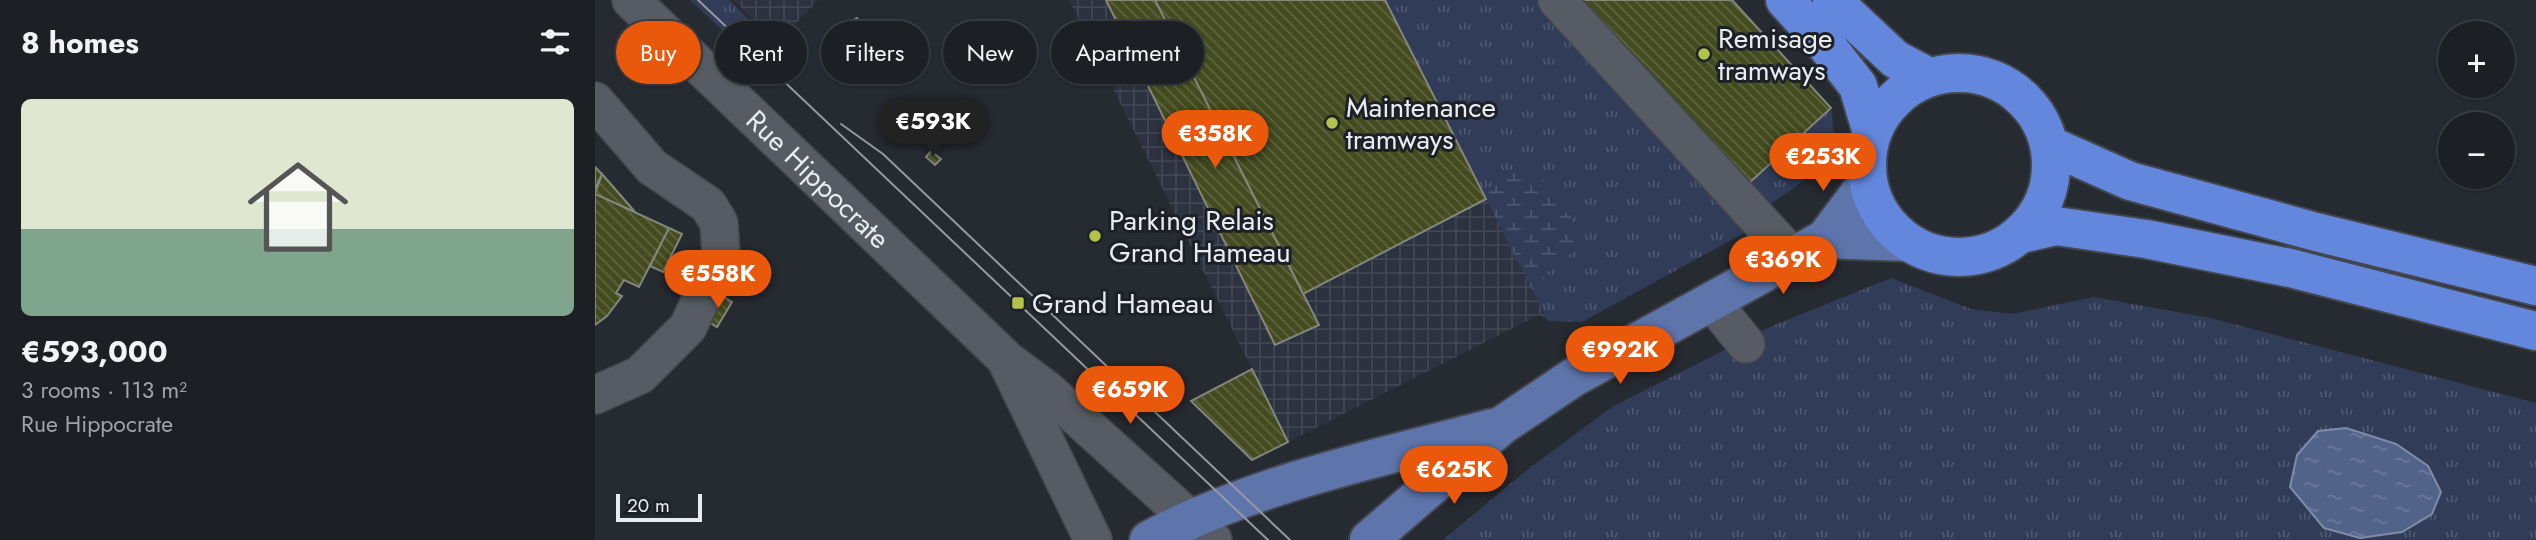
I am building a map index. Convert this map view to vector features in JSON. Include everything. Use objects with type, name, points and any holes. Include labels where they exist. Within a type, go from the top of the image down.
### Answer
[{"type":"highway","points":[[1785,0],[1826,45],[1858,86],[1872,134]]},
{"type":"highway","points":[[1832,0],[1895,59],[1929,77]]},
{"type":"highway","points":[[1955,72],[1980,75],[2005,84],[2025,100],[2041,121],[2049,145],[2052,170],[2047,194],[2037,216],[2021,234],[1995,250],[1966,257],[1935,254],[1908,242],[1882,216],[1868,181],[1867,157],[1872,134],[1885,109],[1905,90],[1929,77],[1955,72]]},
{"type":"highway","points":[[2049,145],[2130,181],[2316,232],[2536,286]]},
{"type":"highway","points":[[2021,234],[2056,226],[2146,239],[2290,268],[2536,331]]},
{"type":"main road","points":[[1369,540],[1501,426],[1574,377],[1809,248],[1868,181]]},
{"type":"main road","points":[[1809,248],[1908,242]]},
{"type":"main road","points":[[1149,540],[1201,529],[1227,502],[1315,475],[1501,426]]},
{"type":"street","name":"Rue Hippocrate","points":[[631,0],[1007,359],[1046,389],[1201,529]]},
{"type":"street","points":[[1557,0],[1809,248]]},
{"type":"street","points":[[595,101],[652,167],[708,205],[719,223],[721,255],[688,327],[640,375],[595,395]]},
{"type":"street","points":[[1712,302],[1746,344]]},
{"type":"street","name":"Rue Hippocrate","points":[[1007,359],[1093,540]]},
{"type":"shaded area","points":[[733,0],[819,0],[798,21],[755,21]]},
{"type":"shaded area","points":[[1069,0],[1734,0],[1831,108],[1834,133],[1825,159],[1804,180],[1582,322],[1548,321],[1539,315],[1288,442],[1111,84],[1204,84],[1204,21],[1079,21]]},
{"type":"green space","points":[[690,0],[729,0],[750,21],[715,21],[715,23]]},
{"type":"green space","points":[[1385,0],[1545,0],[1753,228],[1582,322],[1548,321]]},
{"type":"green space","points":[[1831,108],[1833,126],[1830,142],[1814,170],[1789,192],[1760,210],[1747,185]]},
{"type":"green space","points":[[1521,167],[1540,175],[1585,240],[1532,289],[1484,195]]},
{"type":"green space","points":[[1891,278],[1971,309],[2012,314],[2094,297],[2210,318],[2536,403],[2536,540],[1443,540],[1527,470],[1612,407],[1772,326]]},
{"type":"water","points":[[2346,428],[2396,444],[2428,466],[2441,492],[2432,514],[2402,532],[2360,538],[2324,528],[2290,487],[2297,455],[2318,431]]},
{"type":"building","points":[[1106,0],[1155,0],[1166,21],[1116,21]]},
{"type":"building","name":"Maintenance tramways","points":[[1155,0],[1385,0],[1486,199],[1303,294],[1197,84],[1204,84],[1204,21],[1166,21]]},
{"type":"building","name":"Remisage tramways","points":[[1576,0],[1732,0],[1831,108],[1747,185]]},
{"type":"building","points":[[1147,84],[1197,84],[1319,325],[1275,345]]},
{"type":"building","points":[[931,151],[941,159],[935,165],[926,157]]},
{"type":"building","points":[[595,167],[602,174],[595,189]]},
{"type":"building","points":[[602,174],[635,212],[595,194]]},
{"type":"building","points":[[595,194],[669,228],[639,287],[624,280],[616,293],[622,296],[607,316],[595,325]]},
{"type":"building","points":[[669,228],[682,234],[663,272],[650,266]]},
{"type":"building","points":[[719,294],[732,302],[717,327],[704,319]]},
{"type":"building","points":[[1252,369],[1288,442],[1252,460],[1191,401]]},
{"type":"tram line","points":[[698,0],[1268,540]]},
{"type":"tram line","points":[[841,124],[883,154],[1290,540]]},
{"type":"place","name":"Remisage tramways","points":[[1704,54]]},
{"type":"place","name":"Maintenance tramways","points":[[1332,123]]},
{"type":"place","name":"Parking Relais Grand Hameau","points":[[1095,236]]},
{"type":"place","name":"Grand Hameau","points":[[1018,303]]}]
